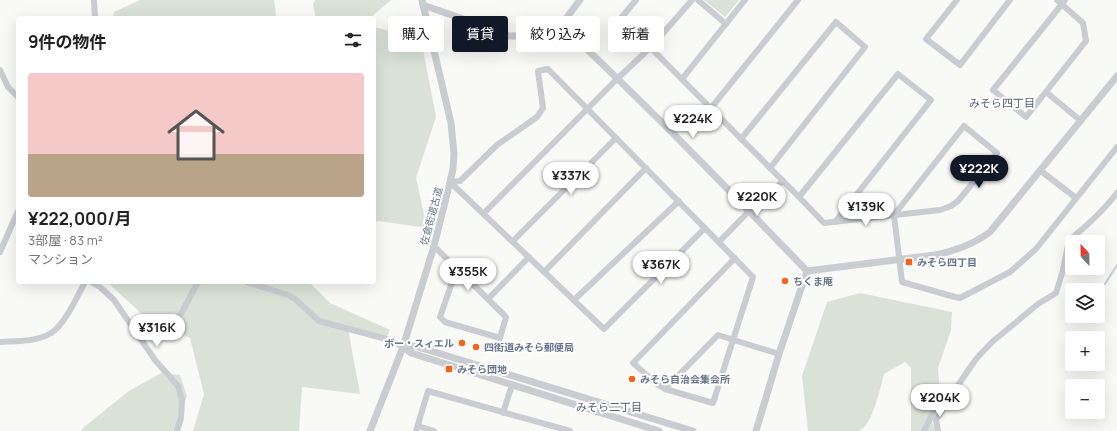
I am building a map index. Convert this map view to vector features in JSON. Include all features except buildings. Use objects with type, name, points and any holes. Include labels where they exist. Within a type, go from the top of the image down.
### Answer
[{"type":"street","points":[[94,0],[95,16]]},
{"type":"street","points":[[568,16],[580,0]]},
{"type":"street","points":[[623,16],[636,0]]},
{"type":"street","points":[[664,32],[692,0]]},
{"type":"street","points":[[698,0],[726,24]]},
{"type":"street","points":[[682,79],[745,0]]},
{"type":"street","points":[[711,108],[798,0]]},
{"type":"street","points":[[955,1],[926,39],[960,65],[1010,0]]},
{"type":"street","points":[[1061,1],[1083,23],[1086,41],[1026,117],[993,90],[1061,1]]},
{"type":"street","points":[[422,2],[509,36],[516,36]]},
{"type":"street","name":"佐倉街道古道","points":[[370,431],[403,347],[434,246],[450,182],[454,154],[451,123],[422,2]]},
{"type":"street","points":[[742,139],[836,22],[865,47],[770,168]]},
{"type":"street","points":[[590,52],[618,78],[807,271]]},
{"type":"street","points":[[484,213],[646,52]]},
{"type":"street","points":[[654,52],[824,223],[835,222],[894,215],[940,210],[951,206],[958,201],[997,153],[964,126],[894,215],[902,282],[954,297],[960,298],[1010,272],[1036,249],[1117,146]]},
{"type":"street","points":[[450,182],[460,181],[497,145],[537,117],[543,108],[538,71],[548,69],[679,201],[735,258],[753,277],[713,403],[665,389],[633,363],[735,258]]},
{"type":"street","points":[[0,70],[8,87],[16,95]]},
{"type":"street","points":[[799,197],[898,74],[931,100],[835,222]]},
{"type":"street","points":[[807,271],[935,255],[950,252],[982,238],[990,232],[1041,171],[1117,76]]},
{"type":"street","points":[[1046,92],[1081,121]]},
{"type":"street","points":[[513,241],[616,138]]},
{"type":"street","points":[[544,272],[646,168]]},
{"type":"street","points":[[1041,171],[1076,198]]},
{"type":"street","points":[[719,242],[749,211],[783,181]]},
{"type":"street","points":[[450,182],[604,329],[705,228]]},
{"type":"street","points":[[938,431],[936,420],[976,359],[992,342],[1038,304],[1056,293],[1063,270],[1069,240],[1089,225],[1117,193]]},
{"type":"street","points":[[574,300],[679,201]]},
{"type":"street","points":[[0,252],[16,216]]},
{"type":"street","points":[[434,246],[457,268],[506,317],[500,338],[445,322],[440,316],[457,268]]},
{"type":"street","points":[[488,299],[529,257]]},
{"type":"street","points":[[756,431],[779,354],[807,271]]},
{"type":"street","points":[[0,342],[32,339],[52,333],[73,306],[84,284]]},
{"type":"street","points":[[95,284],[114,300],[155,360],[178,386],[182,406],[181,418],[177,431]]},
{"type":"street","points":[[139,337],[173,322],[181,314],[197,284]]},
{"type":"street","points":[[252,284],[288,295],[295,299],[319,321],[390,340],[411,353],[660,431]]},
{"type":"street","points":[[665,389],[718,335],[779,354]]},
{"type":"street","points":[[403,347],[415,346],[693,431]]},
{"type":"street","points":[[503,413],[512,385]]},
{"type":"street","points":[[434,431],[417,428],[428,391],[570,431]]},
{"type":"street","points":[[924,431],[943,395],[947,393],[952,394]]},
{"type":"shaded area","points":[[140,0],[274,0],[276,16],[113,16],[114,12]]},
{"type":"shaded area","points":[[315,0],[391,0],[372,16],[316,16],[313,5]]},
{"type":"shaded area","points":[[704,0],[739,0],[725,17]]},
{"type":"shaded area","points":[[376,28],[388,31],[388,52],[424,52],[436,117],[416,178],[427,228],[376,222]]},
{"type":"shaded area","points":[[109,284],[311,284],[330,303],[390,330],[386,339],[348,328],[360,394],[302,387],[299,431],[193,431],[204,394],[190,338],[143,315]]},
{"type":"shaded area","points":[[860,293],[952,312],[951,330],[938,368],[940,395],[931,418],[935,431],[911,431],[911,368],[905,362],[884,374],[872,414],[868,422],[859,431],[808,431],[802,376],[827,302]]},
{"type":"shaded area","points":[[161,373],[180,375],[187,396],[173,431],[81,431],[129,391]]},
{"type":"waterway","points":[[1105,284],[1117,265]]},
{"type":"place","name":"みそら四丁目","points":[[909,262]]},
{"type":"place","name":"ちくま庵","points":[[785,281]]},
{"type":"place","name":"ボー・スィエル","points":[[462,343]]},
{"type":"place","name":"四街道みそら郵便局","points":[[476,347]]},
{"type":"place","name":"みそら団地","points":[[449,369]]},
{"type":"place","name":"みそら自治会集会所","points":[[632,379]]},
{"type":"district","name":"みそら四丁目","points":[[1002,102]]},
{"type":"district","name":"みそら二丁目","points":[[609,406]]}]
